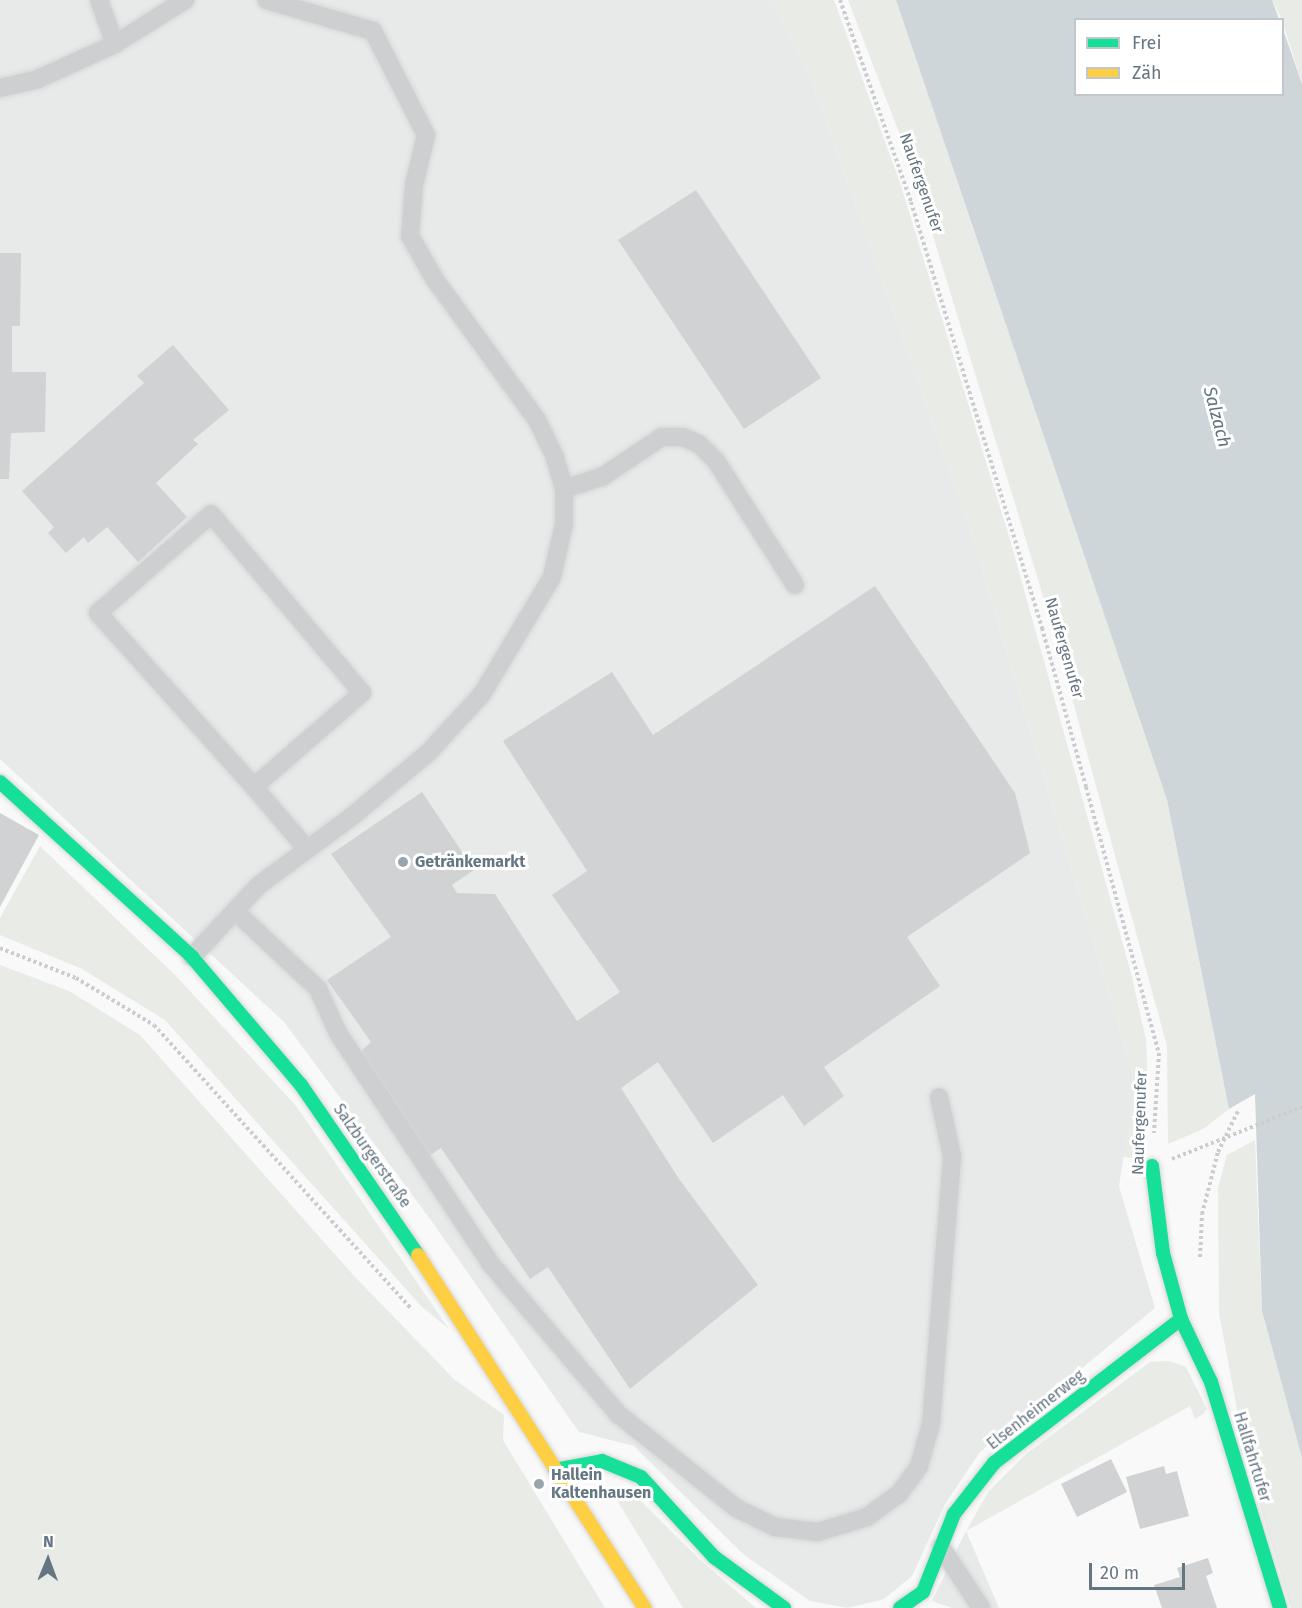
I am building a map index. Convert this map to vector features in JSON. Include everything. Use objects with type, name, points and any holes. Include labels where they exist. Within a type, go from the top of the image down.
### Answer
[{"type":"street","name":"Salzburgerstraße","points":[[0,782],[192,957],[301,1085],[374,1184],[645,1608]]},
{"type":"street","name":"Naufergenufer","points":[[1152,1166],[1163,1253],[1181,1319]]},
{"type":"street","name":"Elsenheimerweg","points":[[900,1608],[923,1592],[954,1514],[994,1463],[1181,1319]]},
{"type":"street","name":"Hallfahrtufer","points":[[1181,1319],[1212,1382],[1280,1608]]},
{"type":"street","points":[[555,1470],[602,1461],[640,1477],[714,1557],[784,1608]]},
{"type":"lane","points":[[99,0],[116,44]]},
{"type":"lane","points":[[0,88],[38,79],[116,44],[185,0]]},
{"type":"lane","points":[[192,957],[259,885],[306,848],[350,818],[428,753],[482,694],[552,577],[564,524],[564,489],[555,457],[537,420],[434,278],[410,236],[414,185],[426,135],[373,31],[266,0]]},
{"type":"lane","points":[[564,489],[602,477],[662,437],[683,436],[699,444],[716,461],[795,585]]},
{"type":"lane","points":[[254,787],[362,693],[212,514],[98,613],[306,848]]},
{"type":"lane","points":[[235,911],[318,989],[338,1033],[490,1263],[618,1414],[736,1509],[775,1527],[818,1532],[867,1517],[899,1494],[919,1466],[931,1424],[952,1156],[939,1097]]},
{"type":"lane","points":[[941,1547],[981,1608]]},
{"type":"path","name":"Naufergenufer","points":[[840,0],[911,202],[1042,628],[1159,1053],[1152,1166]]},
{"type":"path","points":[[0,948],[76,978],[154,1025],[414,1312]]},
{"type":"path","points":[[1172,1159],[1302,1107]]},
{"type":"path","points":[[1199,1268],[1202,1214],[1218,1152],[1239,1109]]},
{"type":"shaded area","points":[[0,0],[769,0],[809,74],[969,526],[1135,1082],[1119,1186],[1155,1308],[980,1452],[945,1504],[912,1576],[884,1599],[848,1608],[810,1601],[743,1554],[634,1446],[579,1432],[433,1223],[284,1022],[0,759]]},
{"type":"shaded area","points":[[769,0],[834,0],[901,186],[1011,543],[1131,973],[1146,1040],[1148,1085],[1140,1159],[1123,1157],[1135,1082],[969,526],[809,74]]},
{"type":"shaded area","points":[[848,0],[896,0],[1167,800],[1229,1109],[1203,1129],[1168,1144],[1167,1046],[1052,625],[910,161]]},
{"type":"shaded area","points":[[1272,0],[1302,0],[1302,84],[1284,26],[1284,18],[1281,18]]},
{"type":"shaded area","points":[[40,846],[176,976],[297,1107],[449,1329],[422,1307],[165,1020],[82,969],[0,935],[0,918]]},
{"type":"shaded area","points":[[0,965],[69,991],[140,1035],[355,1277],[455,1380],[504,1415],[503,1440],[605,1608],[0,1608]]},
{"type":"shaded area","points":[[1255,1140],[1262,1311],[1302,1458],[1302,1608],[1291,1608],[1247,1463],[1219,1313],[1218,1188],[1227,1155]]},
{"type":"shaded area","points":[[1169,1361],[1186,1367],[1207,1409],[1203,1414],[1195,1419],[1190,1406],[966,1531],[989,1491],[1026,1454],[1150,1362]]},
{"type":"shaded area","points":[[621,1486],[631,1491],[700,1560],[756,1608],[683,1608],[610,1489]]},
{"type":"shaded area","points":[[966,1531],[999,1608],[952,1608],[932,1601]]},
{"type":"water","name":"Salzach","points":[[896,0],[1272,0],[1279,18],[1074,18],[1074,96],[1284,96],[1284,32],[1302,84],[1302,1458],[1262,1311],[1255,1094],[1229,1109],[1167,800]]},
{"type":"building","points":[[696,190],[821,378],[744,429],[618,240]]},
{"type":"building","points":[[0,253],[21,253],[20,326],[12,326],[12,372],[46,372],[45,432],[11,433],[9,479],[0,479]]},
{"type":"building","points":[[173,345],[229,410],[193,440],[198,444],[156,483],[187,517],[138,562],[107,527],[88,543],[84,537],[66,553],[48,533],[54,527],[22,491],[144,383],[137,376]]},
{"type":"building","points":[[875,586],[1015,793],[1030,853],[907,937],[940,986],[824,1067],[844,1096],[804,1126],[783,1095],[713,1143],[658,1062],[621,1088],[679,1179],[758,1285],[630,1389],[548,1267],[530,1279],[441,1148],[429,1156],[360,1052],[371,1042],[327,980],[391,937],[331,854],[422,792],[474,870],[452,885],[457,893],[495,894],[577,1021],[620,992],[552,895],[587,871],[503,741],[612,672],[653,735]]},
{"type":"building","points":[[0,813],[39,835],[0,907]]},
{"type":"building","points":[[1111,1459],[1127,1492],[1077,1517],[1061,1484]]},
{"type":"building","points":[[1164,1466],[1166,1474],[1177,1471],[1189,1516],[1140,1529],[1126,1477]]},
{"type":"building","points":[[1208,1558],[1213,1573],[1206,1576],[1217,1608],[1162,1608],[1154,1585],[1180,1577],[1177,1568]]},
{"type":"traffic: fast","points":[[0,782],[192,957],[301,1085],[418,1255]]},
{"type":"traffic: fast","points":[[1152,1166],[1163,1253],[1181,1319],[1211,1382],[1280,1608]]},
{"type":"traffic: fast","points":[[900,1608],[923,1592],[954,1514],[994,1463],[1181,1319]]},
{"type":"traffic: fast","points":[[555,1470],[602,1461],[641,1477],[714,1557],[784,1608]]},
{"type":"traffic: slow","points":[[418,1255],[645,1608]]},
{"type":"place","name":"Getränkemarkt","points":[[403,862]]},
{"type":"place","name":"Hallein Kaltenhausen","points":[[539,1484]]}]
